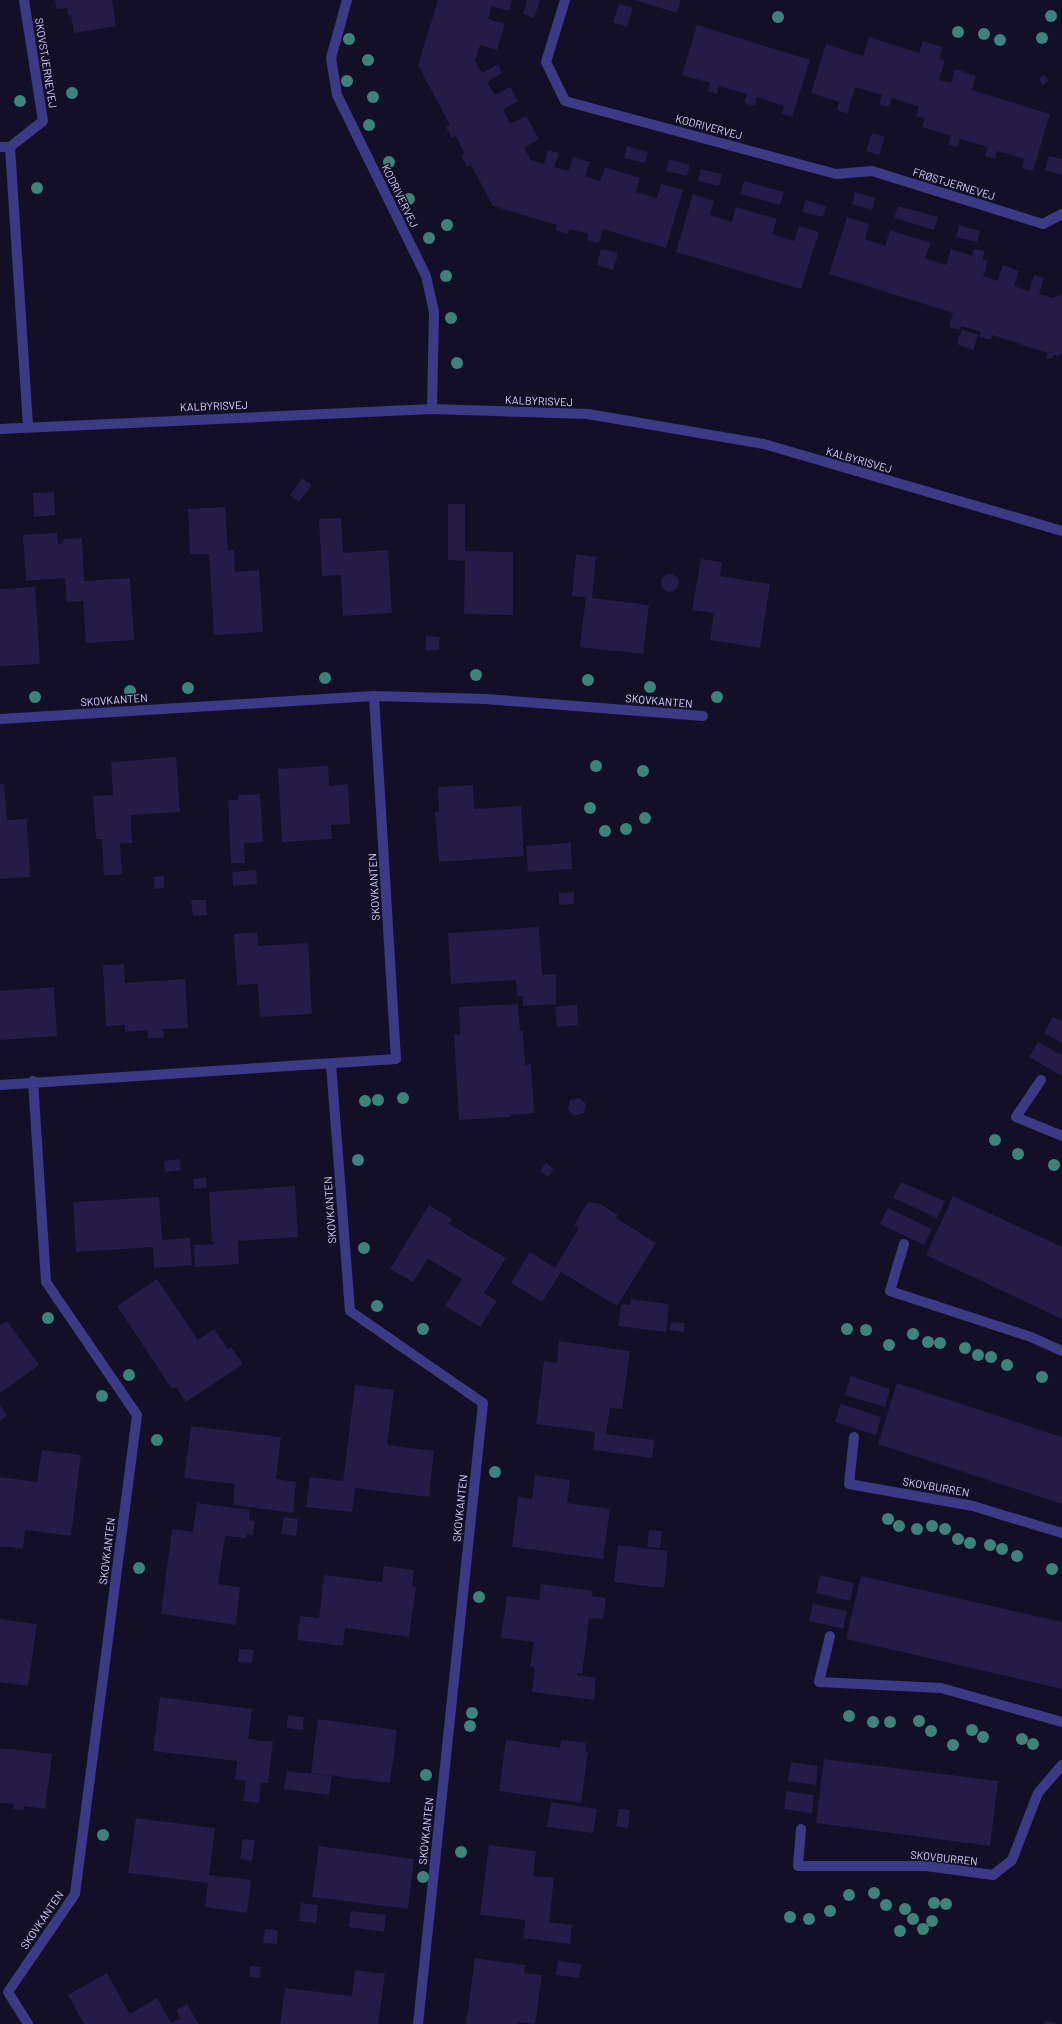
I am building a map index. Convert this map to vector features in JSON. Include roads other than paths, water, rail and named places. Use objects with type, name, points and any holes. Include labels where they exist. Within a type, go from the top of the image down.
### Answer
[{"type":"street","name":"SKOVSTJERNEVEJ","points":[[24,0],[43,121],[5,147],[28,426]]},
{"type":"street","name":"KODRIVERVEJ","points":[[347,0],[330,58],[337,95],[426,276],[434,312],[432,409]]},
{"type":"street","name":"KODRIVERVEJ","points":[[565,0],[546,62],[565,101],[836,174]]},
{"type":"street","name":"FRØSTJERNEVEJ","points":[[836,174],[872,171],[1043,224],[1062,214]]},
{"type":"street","name":"KALBYRISVEJ","points":[[0,429],[28,426],[432,409],[588,414],[764,444],[1062,531]]},
{"type":"street","name":"SKOVKANTEN","points":[[0,719],[374,696],[486,698],[703,716]]},
{"type":"street","name":"SKOVKANTEN","points":[[0,1085],[33,1081],[396,1059],[374,696]]},
{"type":"street","name":"SKOVKANTEN","points":[[331,1064],[350,1311],[483,1403],[418,2024]]},
{"type":"street","points":[[1041,1080],[1016,1117],[1062,1136]]},
{"type":"street","name":"SKOVKANTEN","points":[[28,2024],[8,1992],[75,1894],[137,1414],[46,1282],[33,1081]]},
{"type":"street","points":[[904,1244],[890,1291],[1031,1337],[1062,1352]]},
{"type":"street","name":"SKOVBURREN","points":[[854,1437],[849,1484],[973,1506],[1062,1533]]},
{"type":"street","points":[[830,1636],[819,1682],[941,1688],[1062,1722]]},
{"type":"street","name":"SKOVBURREN","points":[[800,1829],[798,1866],[926,1866],[992,1875],[1012,1860],[1038,1793],[1062,1765]]}]
